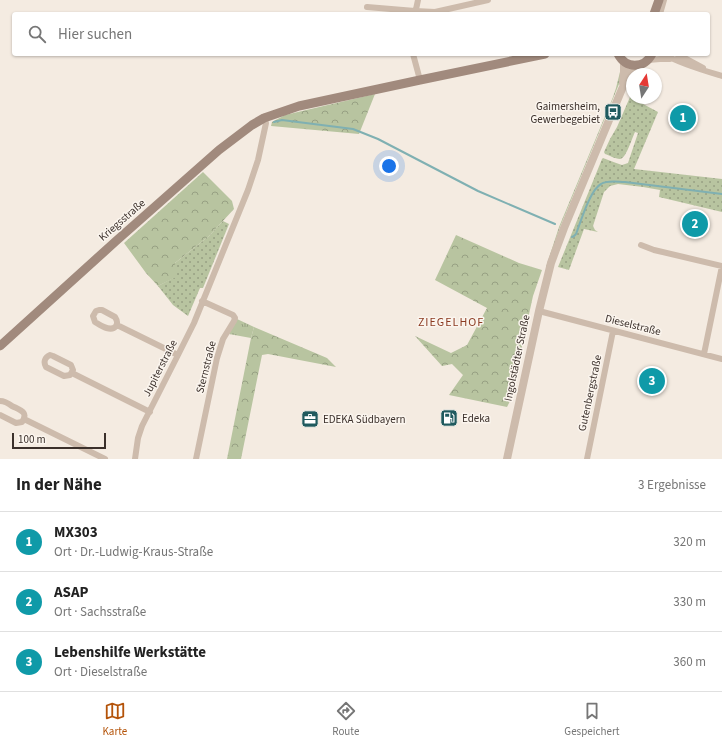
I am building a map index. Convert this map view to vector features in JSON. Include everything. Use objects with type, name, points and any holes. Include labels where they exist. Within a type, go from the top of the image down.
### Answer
[{"type":"main road","name":"Kriegsstraße","points":[[0,346],[219,150],[252,125],[264,118],[299,106],[535,56]]},
{"type":"main road","points":[[620,56],[624,62],[636,65],[644,63],[650,57]]},
{"type":"street","points":[[415,12],[418,0]]},
{"type":"street","points":[[435,12],[488,0]]},
{"type":"street","points":[[657,8],[664,0]]},
{"type":"street","points":[[367,7],[407,12]]},
{"type":"street","points":[[414,56],[420,80]]},
{"type":"street","points":[[666,56],[673,60],[722,76]]},
{"type":"street","points":[[681,56],[709,72]]},
{"type":"street","points":[[650,57],[673,60]]},
{"type":"street","points":[[622,89],[624,62]]},
{"type":"street","points":[[622,89],[636,65]]},
{"type":"street","name":"Ingolstädter Straße","points":[[507,459],[551,263],[622,89]]},
{"type":"street","name":"Jupiterstraße","points":[[135,459],[138,438],[142,426],[194,323],[248,190],[258,160],[266,123],[264,118]]},
{"type":"street","points":[[641,245],[654,250],[722,266],[704,354]]},
{"type":"street","name":"Sternstraße","points":[[196,459],[217,358],[223,339],[235,318],[232,315],[202,301]]},
{"type":"street","name":"Dieselstraße","points":[[539,311],[722,359]]},
{"type":"street","points":[[117,324],[178,355]]},
{"type":"street","name":"Gutenbergstraße","points":[[587,459],[614,331]]},
{"type":"street","points":[[48,356],[53,356],[70,364],[73,367],[72,373],[67,377],[48,368],[44,362],[45,359],[48,356]]},
{"type":"street","points":[[72,373],[150,412]]},
{"type":"street","points":[[0,401],[4,401],[23,411],[25,417],[24,420]]},
{"type":"street","points":[[0,415],[16,423],[24,420]]},
{"type":"street","points":[[24,420],[105,459]]},
{"type":"green space","points":[[620,72],[622,72],[621,79],[560,227],[546,267],[559,227],[613,97]]},
{"type":"green space","points":[[375,94],[359,134],[271,126],[272,122],[285,115]]},
{"type":"green space","points":[[627,104],[643,104],[658,112],[634,169],[722,179],[722,212],[659,197],[660,190],[618,184],[610,186],[604,192],[593,226],[598,232],[584,229],[569,270],[558,267],[602,159],[603,158],[622,165],[628,163],[638,133],[635,132],[627,152],[622,158],[616,158],[605,154],[604,152]]},
{"type":"green space","points":[[203,172],[232,201],[234,209],[209,236],[175,263],[176,277],[158,286],[146,273],[124,243]]},
{"type":"green space","points":[[223,221],[229,224],[203,288],[200,288],[188,316],[173,305],[158,286],[175,277],[175,263],[209,236]]},
{"type":"green space","points":[[456,235],[519,263],[542,270],[533,296],[510,401],[507,407],[449,395],[463,375],[452,364],[442,366],[415,336],[451,353],[467,345],[487,308],[435,280]]},
{"type":"green space","points":[[237,319],[254,327],[251,338],[229,334]]},
{"type":"green space","points":[[254,327],[327,358],[336,367],[268,354],[262,355],[241,459],[227,459],[251,338]]},
{"type":"waterway","points":[[274,122],[282,120],[353,129],[378,139],[478,191],[555,224]]},
{"type":"waterway","points":[[572,237],[576,234],[586,206],[593,193],[597,187],[603,183],[625,182],[722,194]]},
{"type":"place","name":"Gaimersheim, Gewerbegebiet","points":[[613,112]]},
{"type":"place","name":"MX303","points":[[683,118]]},
{"type":"place","name":"ASAP","points":[[695,224]]},
{"type":"place","name":"Lebenshilfe Werkstätte","points":[[652,381]]},
{"type":"place","name":"Edeka","points":[[449,418]]},
{"type":"place","name":"EDEKA Südbayern","points":[[310,419]]},
{"type":"district","name":"ZIEGELHOF","points":[[451,322]]}]
